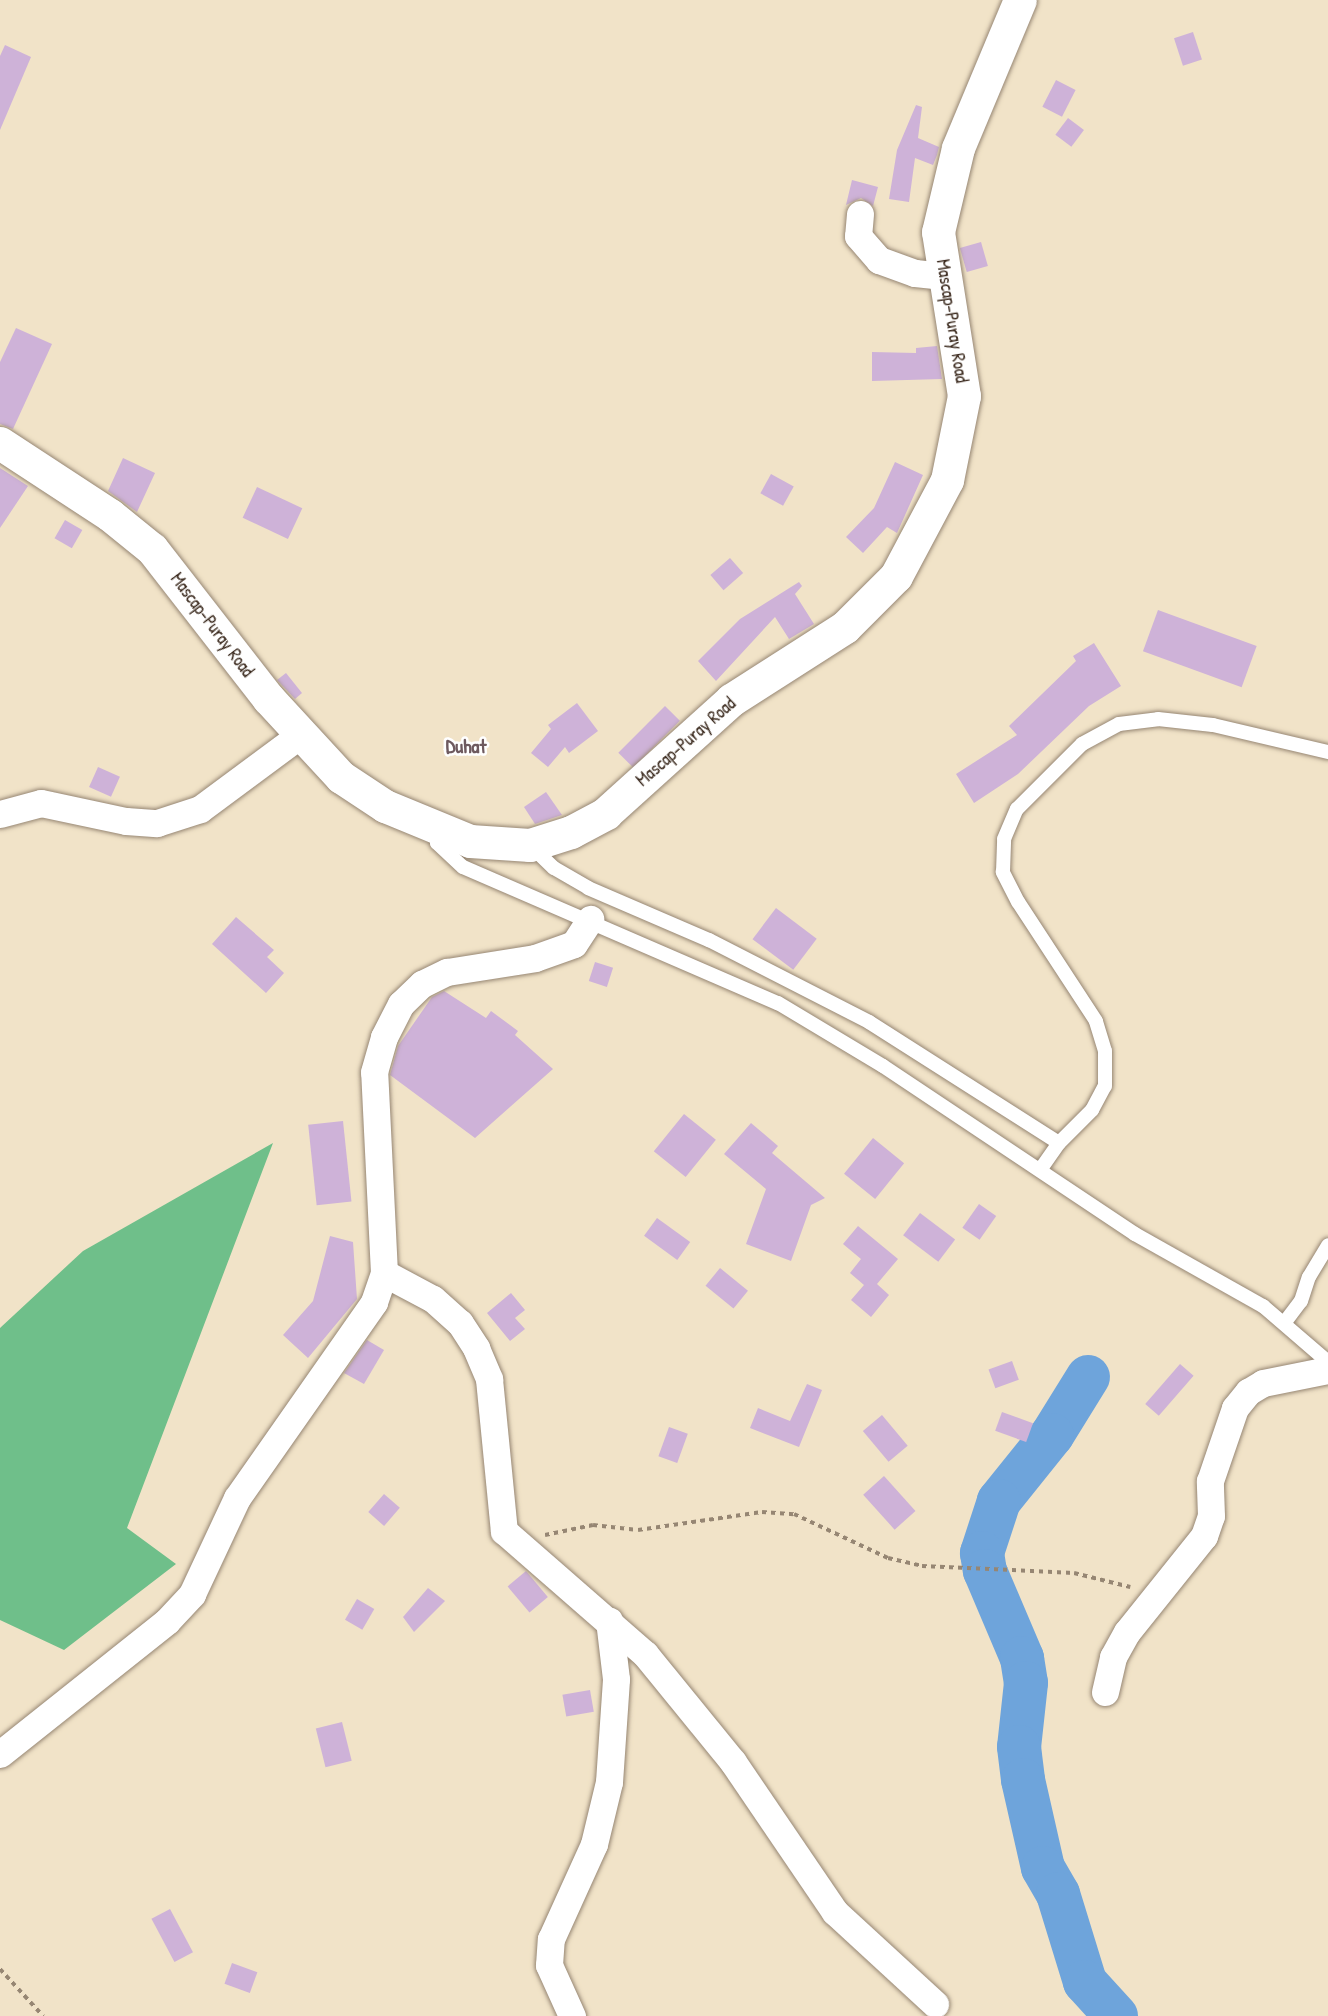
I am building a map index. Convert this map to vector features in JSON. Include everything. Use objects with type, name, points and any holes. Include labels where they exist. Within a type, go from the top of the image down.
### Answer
[{"type":"street","name":"Mascap-Puray Road","points":[[0,443],[110,514],[152,549],[300,735],[341,777],[385,806],[435,830],[471,841],[530,845],[572,832],[606,813],[731,700],[845,627],[896,576],[947,480],[964,396],[938,232],[958,148],[1020,0]]},
{"type":"street","points":[[860,214],[858,236],[879,260],[915,273],[946,276]]},
{"type":"street","points":[[0,814],[41,803],[126,821],[157,823],[200,809],[300,735]]},
{"type":"street","points":[[0,1754],[167,1621],[192,1594],[237,1498],[362,1324],[384,1273],[374,1072],[384,1037],[401,1004],[422,984],[447,972],[536,958],[573,944],[590,919]]},
{"type":"street","points":[[384,1273],[433,1299],[460,1323],[476,1348],[489,1379],[499,1511],[504,1531],[520,1547],[609,1620],[645,1654],[727,1754],[835,1912],[935,2004]]},
{"type":"street","points":[[1105,1692],[1113,1657],[1151,1599],[1190,1558],[1204,1536],[1211,1516],[1209,1481],[1235,1408],[1248,1392],[1263,1383],[1328,1370]]},
{"type":"street","points":[[572,2016],[549,1965],[551,1939],[590,1855],[609,1782],[616,1679],[609,1620]]},
{"type":"lane","points":[[1040,1170],[1059,1143],[1092,1110],[1101,1094],[1105,1086],[1105,1051],[1096,1021],[1018,902],[1004,872],[1004,839],[1017,809],[1083,744],[1119,724],[1158,718],[1213,725],[1328,752]]},
{"type":"lane","points":[[435,830],[437,843],[464,867],[590,919],[778,1003],[883,1066],[1135,1234],[1263,1306],[1285,1322],[1328,1362]]},
{"type":"lane","points":[[530,845],[554,868],[588,888],[718,944],[869,1022],[1059,1143]]},
{"type":"lane","points":[[1285,1322],[1301,1301],[1309,1277],[1328,1245]]},
{"type":"path","points":[[520,1547],[552,1531],[592,1525],[638,1530],[762,1512],[794,1514],[888,1558],[964,1569],[1074,1573],[1128,1586],[1151,1599]]},
{"type":"path","points":[[0,1969],[44,2016]]},
{"type":"green space","points":[[273,1143],[127,1528],[176,1564],[64,1650],[0,1620],[0,1328],[83,1251]]},
{"type":"building","points":[[1193,32],[1202,60],[1183,66],[1174,38]]},
{"type":"building","points":[[5,45],[31,57],[0,130],[0,56]]},
{"type":"building","points":[[1056,80],[1076,90],[1062,117],[1042,107]]},
{"type":"building","points":[[916,105],[922,107],[918,138],[939,147],[937,155],[933,165],[915,158],[909,202],[889,199],[897,150]]},
{"type":"building","points":[[1068,118],[1084,130],[1071,147],[1055,135]]},
{"type":"building","points":[[852,180],[878,187],[873,206],[861,198],[846,205]]},
{"type":"building","points":[[981,242],[988,266],[967,272],[960,248]]},
{"type":"building","points":[[16,328],[52,344],[13,429],[0,424],[0,362]]},
{"type":"building","points":[[937,346],[942,379],[872,381],[872,352],[916,353],[916,348]]},
{"type":"building","points":[[123,458],[155,473],[137,512],[108,491]]},
{"type":"building","points":[[895,462],[923,475],[897,533],[887,527],[863,553],[846,537],[874,508]]},
{"type":"building","points":[[0,468],[28,486],[0,528]]},
{"type":"building","points":[[771,474],[794,487],[783,506],[760,493]]},
{"type":"building","points":[[257,487],[302,508],[288,539],[243,518]]},
{"type":"building","points":[[65,520],[82,530],[72,548],[54,538]]},
{"type":"building","points":[[730,558],[743,573],[723,590],[710,575]]},
{"type":"building","points":[[799,582],[802,586],[795,594],[814,624],[789,639],[775,617],[716,681],[698,661],[740,619]]},
{"type":"building","points":[[1158,610],[1257,646],[1242,687],[1143,651]]},
{"type":"building","points":[[1094,643],[1121,686],[1089,706],[1018,774],[974,803],[956,774],[1017,735],[1009,726],[1076,661],[1073,656]]},
{"type":"building","points":[[286,673],[302,693],[295,699],[277,680]]},
{"type":"building","points":[[577,703],[598,731],[569,753],[565,747],[548,767],[531,753],[551,729],[548,725]]},
{"type":"building","points":[[665,706],[680,721],[633,768],[618,753]]},
{"type":"building","points":[[98,767],[120,777],[111,797],[89,787]]},
{"type":"building","points":[[546,792],[562,815],[535,824],[524,807]]},
{"type":"building","points":[[776,908],[817,939],[793,970],[753,939]]},
{"type":"building","points":[[236,917],[274,950],[267,957],[284,973],[266,993],[212,944]]},
{"type":"building","points":[[595,962],[613,968],[607,987],[589,981]]},
{"type":"building","points":[[444,991],[486,1018],[491,1011],[518,1031],[515,1035],[553,1069],[475,1138],[390,1075],[398,1046],[432,997]]},
{"type":"building","points":[[684,1114],[716,1140],[686,1177],[654,1151]]},
{"type":"building","points":[[343,1121],[351,1202],[317,1205],[308,1125]]},
{"type":"building","points":[[751,1123],[778,1146],[772,1153],[825,1198],[811,1205],[791,1261],[746,1244],[766,1189],[724,1154]]},
{"type":"building","points":[[873,1138],[904,1163],[875,1199],[844,1174]]},
{"type":"building","points":[[979,1204],[996,1216],[980,1240],[962,1228]]},
{"type":"building","points":[[920,1213],[955,1239],[938,1262],[903,1235]]},
{"type":"building","points":[[657,1218],[690,1242],[677,1260],[644,1236]]},
{"type":"building","points":[[858,1226],[898,1259],[877,1284],[889,1295],[871,1317],[851,1300],[864,1285],[850,1273],[861,1259],[843,1244]]},
{"type":"building","points":[[330,1236],[353,1242],[357,1299],[308,1358],[283,1335],[313,1301]]},
{"type":"building","points":[[720,1268],[748,1291],[734,1309],[706,1286]]},
{"type":"building","points":[[511,1293],[525,1310],[515,1318],[525,1329],[510,1341],[487,1313]]},
{"type":"building","points":[[367,1340],[384,1350],[364,1384],[344,1373]]},
{"type":"building","points":[[1012,1361],[1019,1380],[995,1388],[989,1370]]},
{"type":"building","points":[[1180,1364],[1194,1376],[1159,1416],[1145,1404]]},
{"type":"building","points":[[807,1384],[822,1390],[799,1447],[750,1428],[758,1408],[790,1421]]},
{"type":"building","points":[[1002,1412],[1033,1423],[1026,1442],[995,1431]]},
{"type":"building","points":[[882,1415],[908,1446],[889,1462],[863,1431]]},
{"type":"building","points":[[669,1427],[688,1434],[677,1463],[658,1456]]},
{"type":"building","points":[[884,1476],[915,1511],[895,1530],[863,1495]]},
{"type":"building","points":[[384,1494],[400,1508],[384,1526],[368,1512]]},
{"type":"building","points":[[526,1571],[548,1597],[529,1612],[508,1586]]},
{"type":"building","points":[[428,1588],[445,1601],[414,1632],[403,1617]]},
{"type":"building","points":[[357,1599],[374,1609],[362,1630],[345,1620]]},
{"type":"building","points":[[590,1690],[594,1712],[566,1717],[562,1695]]},
{"type":"building","points":[[342,1722],[352,1761],[325,1767],[316,1729]]},
{"type":"building","points":[[170,1909],[193,1952],[174,1962],[151,1919]]},
{"type":"building","points":[[232,1963],[257,1972],[250,1993],[224,1984]]},
{"type":"waterway","points":[[1088,1377],[1052,1435],[999,1501],[982,1553],[985,1571],[1022,1658],[1026,1683],[1019,1747],[1023,1780],[1043,1868],[1058,1894],[1085,1982],[1116,2016]]},
{"type":"district","name":"Duhat","points":[[466,745]]}]
